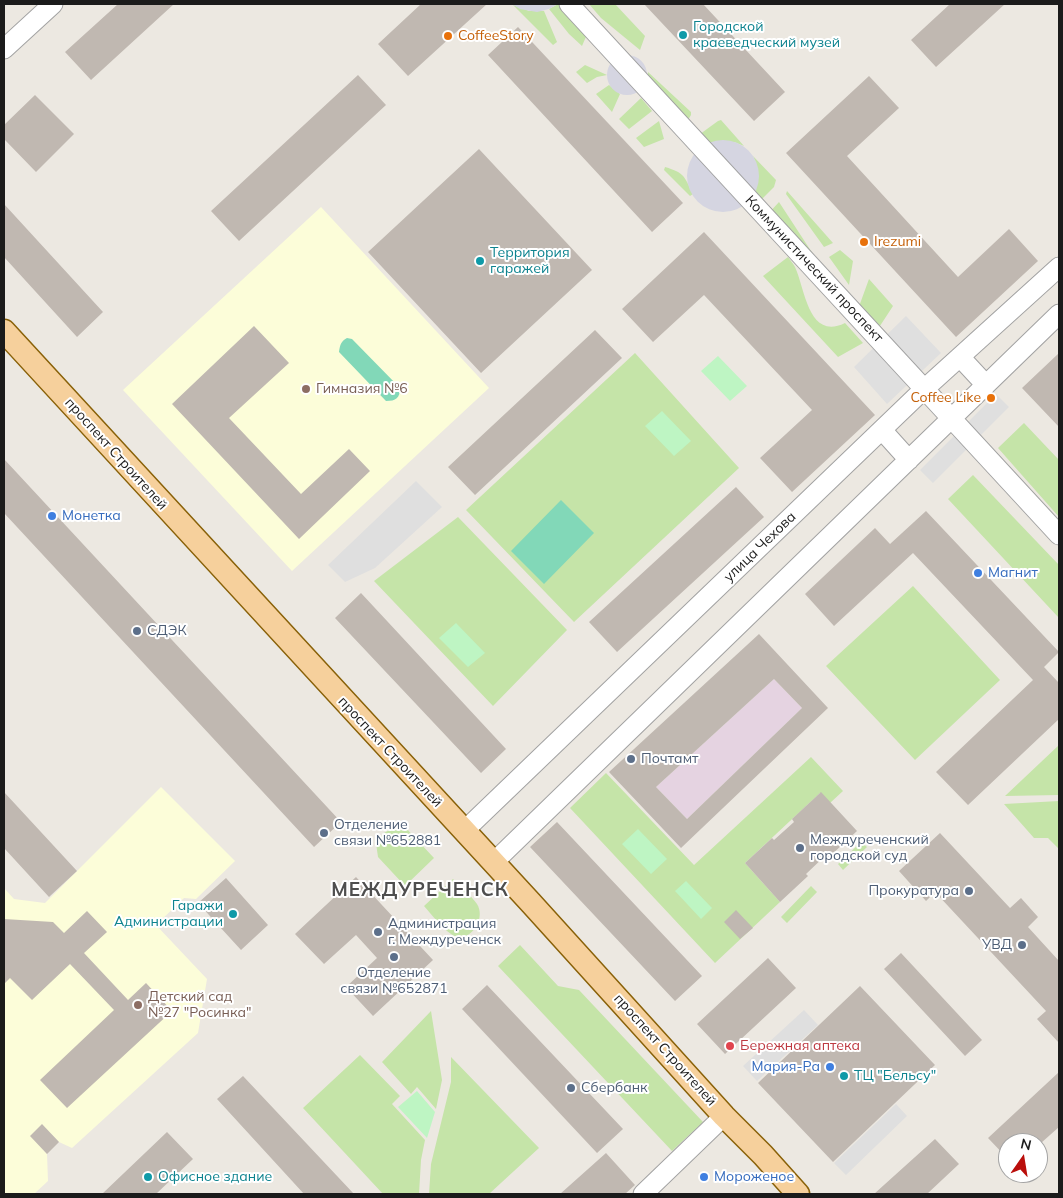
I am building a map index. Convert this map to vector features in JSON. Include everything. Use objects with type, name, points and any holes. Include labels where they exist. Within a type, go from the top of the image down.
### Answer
[{"type":"main road","name":"проспект Строителей","points":[[4,331],[417,782],[464,830],[724,1116],[763,1155],[792,1192]]},
{"type":"street","points":[[4,49],[53,4]]},
{"type":"street","name":"Коммунистический проспект","points":[[569,4],[1059,535]]},
{"type":"street","name":"улица Чехова","points":[[464,830],[924,389],[1059,267]]},
{"type":"street","points":[[493,863],[1059,314]]},
{"type":"street","points":[[960,357],[986,385]]},
{"type":"street","points":[[882,430],[909,460]]},
{"type":"street","points":[[643,1194],[724,1116]]},
{"type":"shaded area","points":[[512,4],[558,4],[537,12],[520,9]]},
{"type":"shaded area","points":[[631,55],[638,58],[644,64],[647,75],[646,83],[638,92],[631,95],[623,95],[616,92],[608,83],[607,71],[610,64],[619,56]]},
{"type":"shaded area","points":[[723,140],[743,146],[753,156],[759,176],[753,196],[743,206],[723,212],[703,206],[693,196],[687,176],[693,156],[703,146]]},
{"type":"shaded area","name":"Гимназия №6","points":[[321,207],[489,388],[292,571],[123,390]]},
{"type":"shaded area","points":[[906,316],[941,353],[887,404],[854,367]]},
{"type":"shaded area","points":[[996,394],[1009,407],[933,483],[920,470]]},
{"type":"shaded area","points":[[416,481],[442,507],[375,568],[345,582],[328,565]]},
{"type":"shaded area","points":[[774,679],[802,708],[687,819],[656,787]]},
{"type":"shaded area","points":[[161,787],[235,861],[196,899],[184,898],[156,925],[207,979],[198,1033],[72,1148],[59,1142],[42,1125],[31,1136],[47,1154],[48,1181],[34,1194],[4,1194],[4,888],[14,899],[45,903]]},
{"type":"shaded area","points":[[804,1010],[818,1025],[757,1081],[743,1066]]},
{"type":"shaded area","points":[[896,1104],[907,1116],[846,1175],[834,1163]]},
{"type":"green space","points":[[558,4],[563,4],[591,25],[582,46],[569,34],[549,9]]},
{"type":"green space","points":[[589,4],[615,4],[645,36],[640,50],[601,18]]},
{"type":"green space","points":[[513,5],[529,11],[544,11],[557,42],[553,45]]},
{"type":"green space","points":[[585,65],[607,75],[597,77],[587,83],[576,72]]},
{"type":"green space","points":[[648,72],[691,112],[685,125],[648,78]]},
{"type":"green space","points":[[609,85],[620,94],[612,112],[596,94]]},
{"type":"green space","points":[[641,98],[652,111],[629,129],[619,119]]},
{"type":"green space","points":[[721,120],[744,146],[734,142],[701,147],[696,137]]},
{"type":"green space","points":[[659,121],[664,139],[644,147],[636,138]]},
{"type":"green space","points":[[753,156],[776,180],[774,187],[757,204],[750,199],[755,189],[757,178],[757,168]]},
{"type":"green space","points":[[665,167],[680,173],[688,183],[693,194],[690,196],[664,170]]},
{"type":"green space","points":[[787,191],[833,243],[824,247],[786,194]]},
{"type":"green space","points":[[779,202],[813,254],[802,261],[768,214]]},
{"type":"green space","points":[[840,250],[853,261],[849,285],[829,257]]},
{"type":"green space","points":[[788,257],[795,267],[805,299],[816,319],[823,325],[833,327],[845,323],[863,343],[838,357],[763,276]]},
{"type":"green space","points":[[869,279],[893,306],[876,332],[857,312]]},
{"type":"green space","points":[[347,338],[352,339],[400,388],[397,398],[386,401],[339,352],[343,340]]},
{"type":"green space","points":[[635,353],[739,468],[574,622],[466,510]]},
{"type":"green space","points":[[718,356],[747,386],[730,401],[701,371]]},
{"type":"green space","points":[[662,411],[691,441],[674,456],[645,426]]},
{"type":"green space","points":[[1024,423],[1059,460],[1059,517],[998,448]]},
{"type":"green space","points":[[973,475],[1059,565],[1059,618],[948,499]]},
{"type":"green space","points":[[561,500],[594,533],[544,584],[511,551]]},
{"type":"green space","points":[[458,517],[567,630],[493,706],[374,581]]},
{"type":"green space","points":[[913,586],[1000,680],[915,760],[826,666]]},
{"type":"green space","points":[[456,623],[485,653],[468,667],[439,638]]},
{"type":"green space","points":[[1059,745],[1059,795],[1005,796]]},
{"type":"green space","points":[[811,757],[843,791],[830,803],[820,793],[745,863],[780,902],[715,963],[570,808],[606,773],[694,865]]},
{"type":"green space","points":[[1059,801],[1059,849],[1048,838],[1034,838],[1004,804]]},
{"type":"green space","points":[[393,828],[406,828],[434,858],[405,886],[378,857],[376,843],[384,833]]},
{"type":"green space","points":[[638,829],[667,859],[651,874],[622,844]]},
{"type":"green space","points":[[861,842],[867,847],[843,870],[838,864]]},
{"type":"green space","points":[[453,879],[475,901],[479,910],[478,924],[464,937],[457,937],[447,931],[424,906]]},
{"type":"green space","points":[[686,881],[712,908],[701,919],[675,891]]},
{"type":"green space","points":[[811,886],[817,892],[787,923],[781,917]]},
{"type":"green space","points":[[520,945],[558,986],[579,990],[703,1122],[672,1151],[498,966]]},
{"type":"green space","points":[[431,1011],[442,1080],[436,1109],[417,1087],[411,1094],[382,1062]]},
{"type":"green space","points":[[360,1055],[400,1096],[392,1104],[425,1140],[421,1160],[419,1194],[383,1194],[303,1108]]},
{"type":"green space","points":[[451,1057],[539,1148],[489,1194],[429,1194],[431,1164],[451,1082]]},
{"type":"green space","points":[[417,1091],[435,1112],[427,1138],[398,1107]]},
{"type":"building","points":[[118,4],[174,4],[91,80],[65,52]]},
{"type":"building","points":[[421,4],[487,4],[408,76],[378,44]]},
{"type":"building","points":[[644,4],[703,4],[785,92],[754,121]]},
{"type":"building","points":[[950,4],[1005,4],[936,67],[911,40]]},
{"type":"building","points":[[518,27],[683,203],[652,232],[488,55]]},
{"type":"building","points":[[358,75],[386,105],[239,241],[211,211]]},
{"type":"building","points":[[869,76],[899,108],[847,156],[958,277],[1009,229],[1038,261],[956,337],[786,153]]},
{"type":"building","points":[[35,95],[74,134],[36,172],[4,139],[4,125]]},
{"type":"building","name":"Территория гаражей","points":[[479,149],[592,270],[481,373],[368,252]]},
{"type":"building","points":[[4,204],[103,312],[77,337],[4,257]]},
{"type":"building","points":[[704,232],[875,415],[792,492],[760,458],[812,410],[704,295],[653,342],[622,309]]},
{"type":"building","points":[[254,326],[289,363],[229,418],[301,494],[349,449],[370,471],[299,539],[172,404]]},
{"type":"building","points":[[595,330],[622,358],[475,495],[448,467]]},
{"type":"building","points":[[1059,353],[1059,427],[1022,388]]},
{"type":"building","points":[[4,459],[341,822],[314,847],[4,513]]},
{"type":"building","points":[[736,487],[764,517],[617,652],[589,622]]},
{"type":"building","points":[[926,511],[1059,652],[1044,667],[1059,683],[1059,719],[968,805],[936,772],[1033,680],[913,553],[834,626],[805,594],[875,528],[890,544]]},
{"type":"building","points":[[361,593],[506,749],[481,773],[335,618]]},
{"type":"building","points":[[759,634],[828,708],[681,848],[609,772]],"holes":[[[774,679],[802,708],[687,819],[656,787]]]},
{"type":"building","points":[[4,792],[77,871],[49,897],[4,848]]},
{"type":"building","name":"Междуреченский городской суд","points":[[821,792],[857,831],[828,858],[826,855],[806,874],[808,876],[780,902],[745,863],[772,838],[774,840],[794,822],[792,819]]},
{"type":"building","points":[[557,822],[702,976],[675,1001],[530,847]]},
{"type":"building","points":[[940,833],[1010,908],[1021,898],[1038,917],[1028,927],[1059,961],[1059,1043],[1037,1019],[1046,1011],[935,892],[926,901],[899,871]]},
{"type":"building","name":"Администрация г. Междуреченск","points":[[356,877],[433,960],[373,1016],[346,987],[377,958],[356,935],[324,964],[295,934]]},
{"type":"building","name":"Гаражи Администрации","points":[[226,878],[268,925],[241,950],[198,903]]},
{"type":"building","points":[[736,910],[753,928],[740,939],[724,922]]},
{"type":"building","name":"Детский сад №27 \"Росинка\"","points":[[87,911],[107,932],[84,953],[128,1000],[146,983],[172,1011],[67,1108],[40,1080],[114,1010],[70,964],[32,1000],[10,978],[4,984],[4,919],[53,922],[64,933]]},
{"type":"building","points":[[901,953],[982,1040],[965,1056],[884,969]]},
{"type":"building","points":[[768,958],[796,988],[725,1054],[697,1024]]},
{"type":"building","points":[[487,985],[623,1129],[597,1153],[462,1009]]},
{"type":"building","name":"ТЦ \"Бельсу\"","points":[[860,986],[935,1065],[833,1162],[758,1083]]},
{"type":"building","points":[[1059,1072],[1059,1127],[1048,1137],[1048,1133],[998,1133],[998,1148],[988,1138]]},
{"type":"building","points":[[243,1076],[354,1194],[304,1194],[217,1099]]},
{"type":"building","points":[[42,1124],[59,1142],[47,1154],[30,1136]]},
{"type":"building","name":"Офисное здание","points":[[167,1132],[193,1159],[156,1194],[102,1194]]},
{"type":"building","points":[[935,1139],[959,1164],[927,1194],[874,1194]]},
{"type":"building","points":[[606,1153],[635,1185],[625,1194],[560,1194]]},
{"type":"place","name":"Городской краеведческий музей","points":[[683,35]]},
{"type":"place","name":"CoffeeStory","points":[[448,36]]},
{"type":"place","name":"Irezumi","points":[[864,242]]},
{"type":"place","name":"Территория гаражей","points":[[480,261]]},
{"type":"place","name":"Гимназия №6","points":[[306,389]]},
{"type":"place","name":"Coffee Like","points":[[991,398]]},
{"type":"place","name":"Монетка","points":[[52,516]]},
{"type":"place","name":"Магнит","points":[[978,573]]},
{"type":"place","name":"СДЭК","points":[[137,631]]},
{"type":"place","name":"Почтамт","points":[[631,759]]},
{"type":"place","name":"Отделение связи №652881","points":[[324,833]]},
{"type":"place","name":"Междуреченский городской суд","points":[[800,848]]},
{"type":"place","name":"Прокуратура","points":[[969,891]]},
{"type":"place","name":"Гаражи Администрации","points":[[233,914]]},
{"type":"place","name":"Администрация г. Междуреченск","points":[[378,932]]},
{"type":"place","name":"УВД","points":[[1022,945]]},
{"type":"place","name":"Отделение связи №652871","points":[[394,957]]},
{"type":"place","name":"Детский сад №27 \"Росинка\"","points":[[138,1005]]},
{"type":"place","name":"Бережная аптека","points":[[730,1046]]},
{"type":"place","name":"Мария-Ра","points":[[830,1067]]},
{"type":"place","name":"ТЦ \"Бельсу\"","points":[[844,1076]]},
{"type":"place","name":"Сбербанк","points":[[571,1088]]},
{"type":"place","name":"Офисное здание","points":[[148,1177]]},
{"type":"place","name":"Мороженое","points":[[704,1177]]},
{"type":"district","name":"МЕЖДУРЕЧЕНСК","points":[[420,890]]}]
